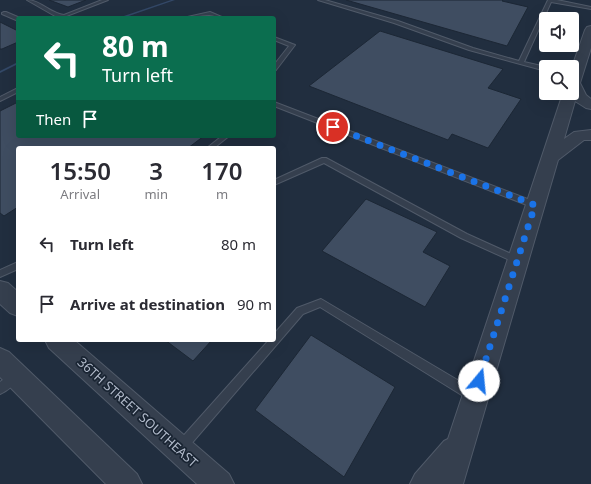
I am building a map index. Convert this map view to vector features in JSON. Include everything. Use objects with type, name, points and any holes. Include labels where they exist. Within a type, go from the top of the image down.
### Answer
[{"type":"street","points":[[579,63],[591,30]]},
{"type":"street","points":[[579,96],[591,105]]},
{"type":"street","points":[[448,484],[459,444],[567,100]]},
{"type":"street","points":[[550,157],[580,135],[591,135]]},
{"type":"street","points":[[0,290],[16,304]]},
{"type":"street","name":"36TH STREET SOUTHEAST","points":[[58,342],[219,484]]},
{"type":"street","points":[[5,375],[127,484]]},
{"type":"street","points":[[426,484],[459,444]]},
{"type":"lane","points":[[29,0],[57,15],[64,16],[106,0]]},
{"type":"lane","points":[[320,0],[396,22],[471,48],[539,68]]},
{"type":"lane","points":[[521,63],[550,0],[591,8]]},
{"type":"lane","points":[[1,13],[16,18]]},
{"type":"lane","points":[[195,16],[210,13],[217,16]]},
{"type":"lane","points":[[276,39],[292,45],[276,66]]},
{"type":"lane","points":[[0,99],[16,91]]},
{"type":"lane","points":[[276,105],[535,205]]},
{"type":"lane","points":[[213,146],[223,138]]},
{"type":"lane","points":[[276,182],[324,160],[464,236],[517,260]]},
{"type":"lane","points":[[0,274],[16,266]]},
{"type":"lane","points":[[276,338],[300,311],[322,303],[474,396]]},
{"type":"lane","points":[[179,449],[273,342]]},
{"type":"building","points":[[49,0],[86,0],[68,7]]},
{"type":"building","points":[[346,0],[503,0],[502,1],[528,7],[507,46]]},
{"type":"building","points":[[0,22],[16,30],[16,43],[0,49]]},
{"type":"building","points":[[380,31],[503,69],[488,88],[521,99],[488,148],[452,134],[448,140],[309,86]]},
{"type":"building","points":[[16,103],[16,138],[201,138],[191,146],[16,146],[16,208],[4,216],[0,213],[0,111]]},
{"type":"building","points":[[366,199],[437,232],[423,252],[450,266],[425,307],[322,251]]},
{"type":"building","points":[[311,335],[395,387],[344,477],[255,410]]},
{"type":"building","points":[[168,342],[210,342],[193,361]]},
{"type":"waterway","points":[[126,16],[174,0]]},
{"type":"waterway","points":[[0,72],[16,64]]},
{"type":"route","points":[[333,127],[535,205],[479,381]]}]
